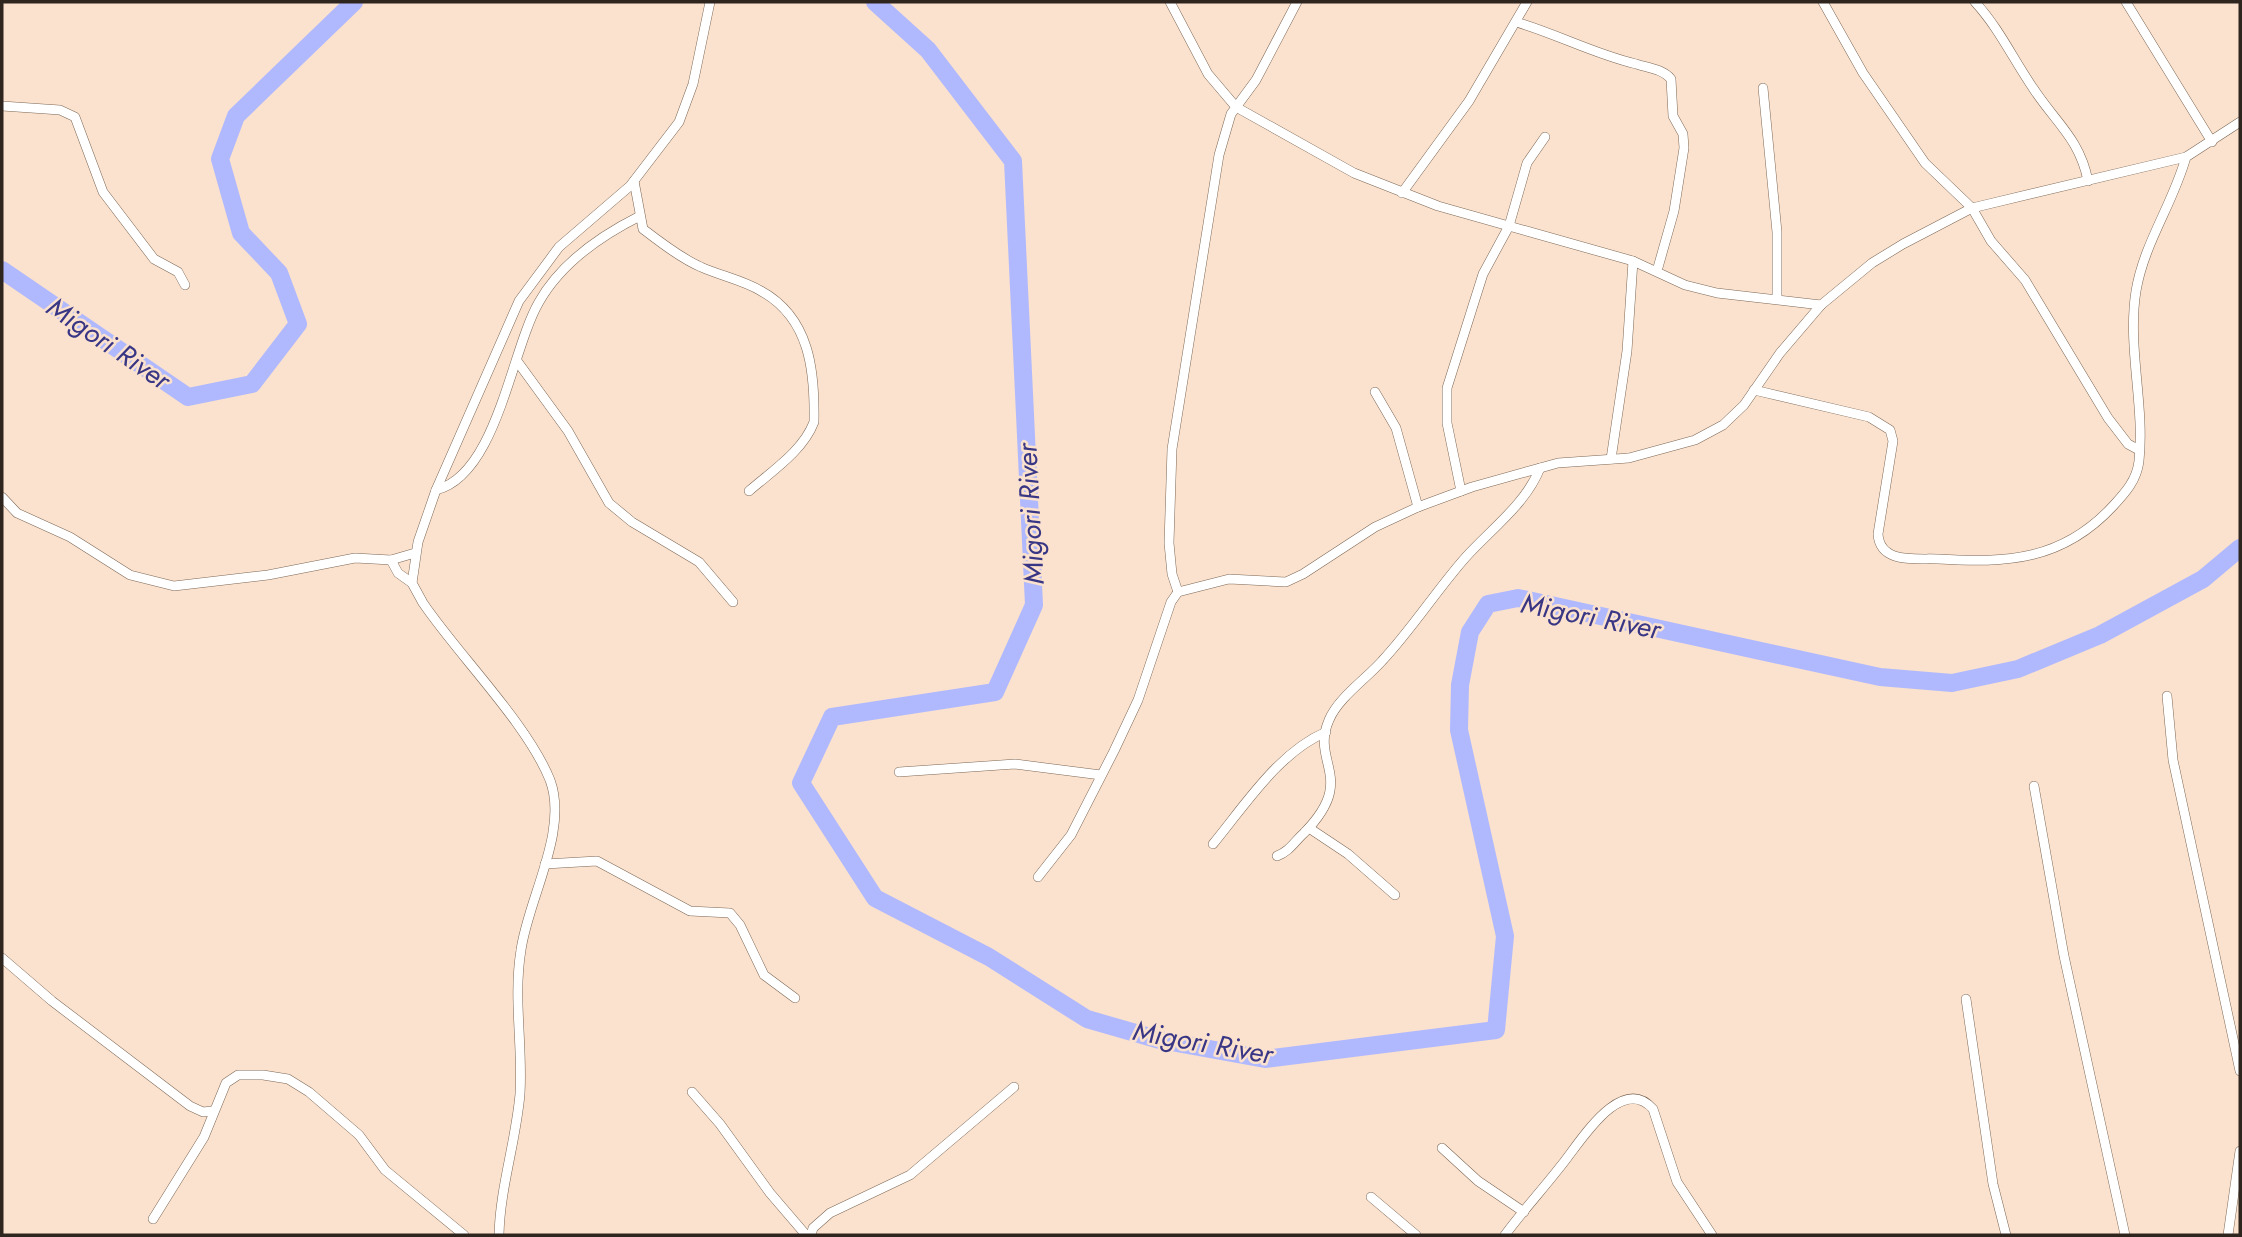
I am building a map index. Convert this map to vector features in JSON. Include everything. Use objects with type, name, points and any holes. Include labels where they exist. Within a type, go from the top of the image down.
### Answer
[{"type":"street","points":[[412,583],[415,553],[436,490],[519,301],[559,247],[634,181],[680,122],[693,84],[710,2]]},
{"type":"street","points":[[1170,2],[1208,74],[1236,107],[1343,168],[1402,193],[1633,261],[1699,289],[1821,305]]},
{"type":"street","points":[[1038,877],[1071,835],[1101,775],[1138,699],[1167,611],[1178,592],[1170,562],[1172,449],[1217,164],[1231,114],[1256,80],[1297,2]]},
{"type":"street","points":[[1402,193],[1469,101],[1527,2]]},
{"type":"street","points":[[1823,2],[1863,73],[1925,163],[1972,208],[1991,241],[2040,300],[2108,418],[2128,444],[2139,450]]},
{"type":"street","points":[[1975,2],[2002,37],[2035,92],[2071,134],[2088,181]]},
{"type":"street","points":[[2126,2],[2212,142]]},
{"type":"street","points":[[1516,22],[1618,60],[1661,71],[1671,79],[1673,116],[1683,134],[1684,148],[1674,211],[1657,271]]},
{"type":"street","points":[[1763,88],[1777,232],[1777,299]]},
{"type":"street","points":[[2,106],[60,110],[75,117],[103,192],[154,258],[178,272],[185,285]]},
{"type":"street","points":[[1178,592],[1229,579],[1275,582],[1295,578],[1362,534],[1418,507],[1461,491],[1559,463],[1651,454],[1711,433],[1735,415],[1780,353],[1821,305],[1872,263],[1972,208],[2186,157],[2240,122]]},
{"type":"street","points":[[1461,491],[1447,423],[1445,399],[1483,274],[1509,226],[1527,163],[1545,137]]},
{"type":"street","points":[[1755,390],[1869,417],[1890,430],[1893,441],[1878,534],[1882,550],[1895,556],[2001,561],[2032,556],[2063,545],[2105,515],[2125,493],[2136,474],[2139,450],[2136,289],[2153,235],[2178,184],[2186,157]]},
{"type":"street","points":[[634,181],[643,229],[698,266],[746,284],[773,299],[802,331],[808,350],[814,422],[788,458],[749,491]]},
{"type":"street","points":[[436,490],[455,484],[495,422],[537,305],[558,276],[597,240],[640,216]]},
{"type":"street","points":[[1611,459],[1627,351],[1633,261]]},
{"type":"street","points":[[517,361],[568,431],[603,496],[632,522],[699,562],[733,602]]},
{"type":"street","points":[[1375,392],[1400,438],[1418,507]]},
{"type":"street","points":[[1277,856],[1290,850],[1324,810],[1332,784],[1326,732],[1329,719],[1395,647],[1466,556],[1529,488],[1540,468]]},
{"type":"street","points":[[2,497],[18,513],[70,537],[117,568],[163,585],[223,582],[355,558],[391,560],[415,553]]},
{"type":"street","points":[[391,560],[398,573],[412,583],[432,616],[512,720],[551,783],[555,819],[545,864],[525,927],[518,968],[520,1094],[499,1235]]},
{"type":"street","points":[[2167,696],[2173,760],[2199,866],[2240,1071]]},
{"type":"street","points":[[1213,844],[1290,755],[1307,740],[1326,732]]},
{"type":"street","points":[[899,772],[1015,764],[1101,775]]},
{"type":"street","points":[[2034,786],[2064,956],[2125,1235]]},
{"type":"street","points":[[1309,828],[1348,855],[1395,895]]},
{"type":"street","points":[[545,864],[597,862],[690,911],[730,912],[737,919],[764,975],[795,998]]},
{"type":"street","points":[[2,958],[52,1001],[190,1106],[203,1112],[212,1111]]},
{"type":"street","points":[[1966,999],[1993,1184],[2006,1235]]},
{"type":"street","points":[[153,1219],[204,1137],[223,1087],[233,1077],[274,1076],[294,1082],[359,1135],[385,1170],[464,1235]]},
{"type":"street","points":[[691,1092],[720,1124],[770,1193],[808,1235],[830,1213],[910,1175],[1014,1087]]},
{"type":"street","points":[[1505,1235],[1594,1123],[1610,1108],[1627,1100],[1639,1099],[1653,1109],[1677,1182],[1712,1235]]},
{"type":"street","points":[[1442,1148],[1478,1181],[1524,1212]]},
{"type":"street","points":[[2228,1235],[2240,1151]]},
{"type":"street","points":[[1371,1197],[1416,1235]]},
{"type":"waterway","name":"Migori River","points":[[2,270],[188,397],[252,384],[298,324],[279,273],[241,233],[220,159],[236,116],[354,2]]},
{"type":"waterway","name":"Migori River","points":[[875,2],[928,50],[1013,161],[1034,605],[995,692],[832,717],[801,783],[875,898],[989,957],[1087,1019],[1160,1040],[1265,1059],[1496,1030],[1505,936],[1459,730],[1460,685],[1470,632],[1488,604],[1518,598],[1880,677],[1952,683],[2018,669],[2100,635],[2203,579],[2240,548]]}]
